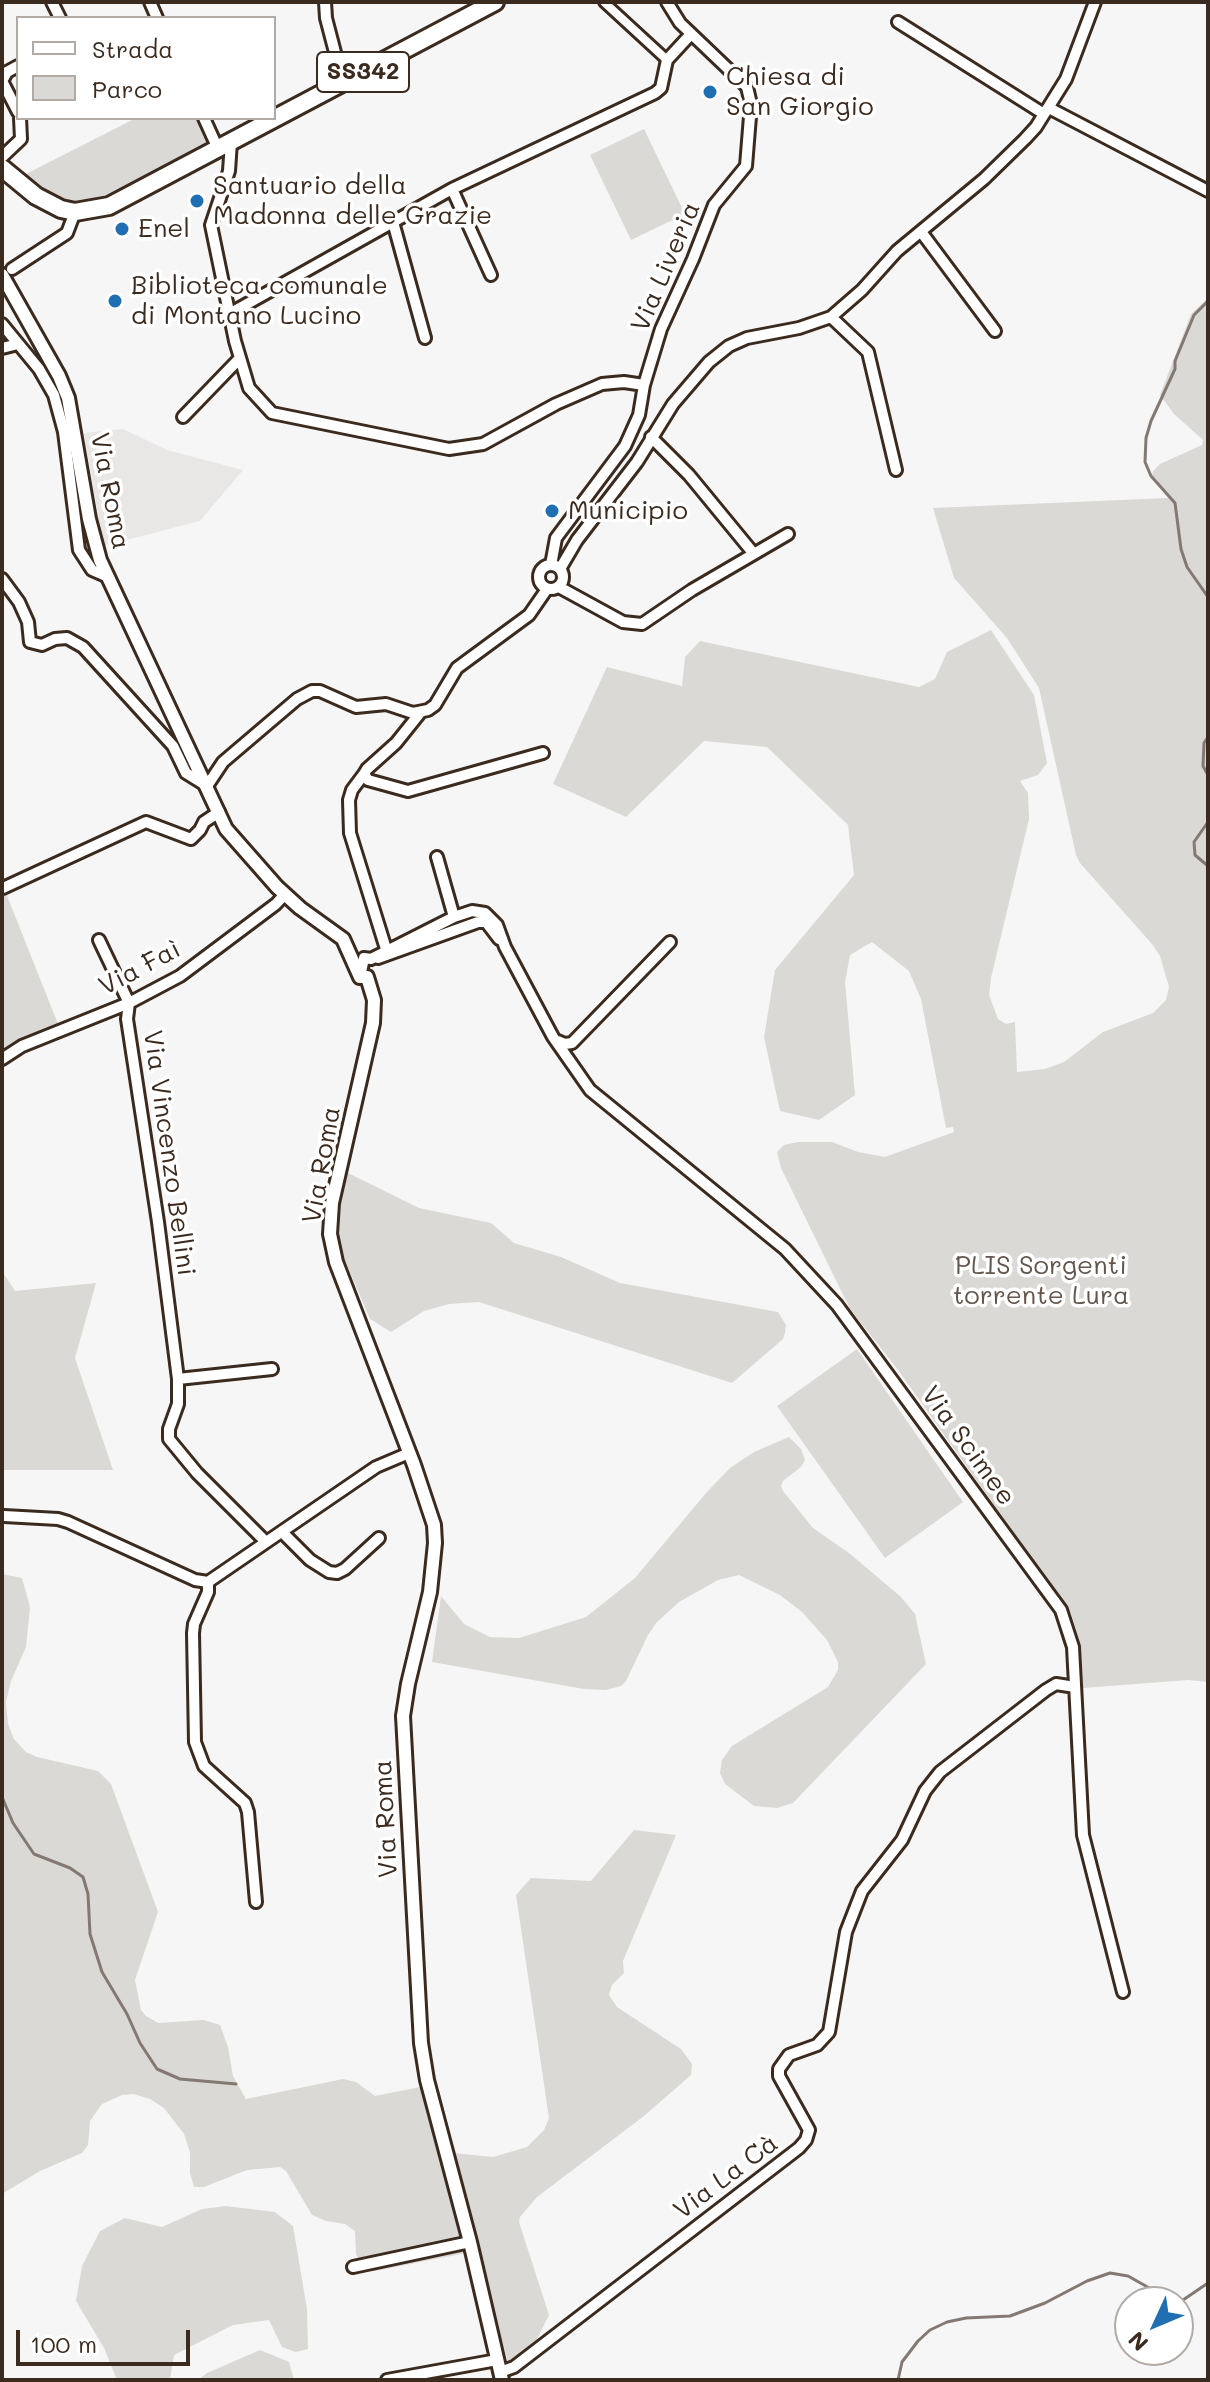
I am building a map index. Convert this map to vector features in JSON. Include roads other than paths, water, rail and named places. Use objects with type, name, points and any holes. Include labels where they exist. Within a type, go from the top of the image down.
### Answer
[{"type":"main road","name":"SS342","points":[[276,118],[495,2]]},
{"type":"main road","name":"SS342","points":[[75,212],[109,206],[273,120]]},
{"type":"main road","points":[[2,168],[36,196],[61,209],[75,212]]},
{"type":"street","points":[[325,2],[326,18],[343,83]]},
{"type":"street","points":[[605,2],[667,60]]},
{"type":"street","name":"Via Liveria","points":[[556,567],[556,538],[625,446],[639,415],[644,385],[661,329],[714,205],[746,166],[751,104],[747,87],[691,34],[667,2]]},
{"type":"street","points":[[556,567],[637,462],[673,404],[709,362],[729,346],[747,338],[799,328],[831,317],[853,299],[897,251],[984,179],[1036,127],[1066,79],[1095,2]]},
{"type":"street","points":[[898,22],[1047,111],[1208,191]]},
{"type":"street","points":[[229,314],[452,189],[655,93],[661,88],[667,60],[691,34]]},
{"type":"street","points":[[16,67],[3,75],[2,81],[16,108]]},
{"type":"street","points":[[2,157],[21,139],[21,120]]},
{"type":"street","points":[[205,120],[224,146],[229,171],[211,225],[229,314],[249,388],[272,413],[449,449],[483,444],[556,404],[602,384],[624,382],[644,385]]},
{"type":"street","points":[[452,189],[491,275]]},
{"type":"street","points":[[7,272],[67,233],[75,212]]},
{"type":"street","points":[[393,222],[425,338]]},
{"type":"street","points":[[922,233],[995,331]]},
{"type":"street","name":"Via Roma","points":[[7,272],[68,398],[93,540],[226,829],[285,894],[343,939],[360,977],[367,977],[376,1008],[332,1203],[330,1234],[336,1262],[430,1510],[435,1543],[430,1592],[403,1716],[421,2043],[427,2080],[470,2242],[499,2371]]},
{"type":"street","points":[[831,317],[868,352],[896,470]]},
{"type":"street","points":[[2,324],[47,380],[54,395],[64,432],[79,550],[92,570],[108,577]]},
{"type":"street","points":[[2,348],[18,344]]},
{"type":"street","points":[[183,417],[240,358]]},
{"type":"street","points":[[651,437],[689,475],[754,554]]},
{"type":"street","points":[[386,949],[350,833],[349,800],[352,790],[367,769],[396,743],[420,713],[435,705],[457,668],[529,615],[547,589],[559,587],[623,622],[642,624],[788,534]]},
{"type":"street","points":[[547,589],[538,577],[544,567],[556,567]]},
{"type":"street","points":[[556,567],[563,580],[559,587]]},
{"type":"street","points":[[2,579],[24,612],[30,642],[42,645],[67,638],[83,647],[173,746],[186,773],[207,786],[223,762],[297,699],[312,691],[320,691],[356,707],[386,704],[420,713]]},
{"type":"street","points":[[364,774],[368,780],[408,791],[543,753]]},
{"type":"street","points":[[3,888],[146,822],[191,839],[204,822],[219,812]]},
{"type":"street","points":[[437,857],[454,917]]},
{"type":"street","name":"Via Faì","points":[[2,1059],[22,1046],[129,1003],[180,976],[285,894]]},
{"type":"street","points":[[360,977],[364,958],[371,959],[454,917],[472,911],[482,918]]},
{"type":"street","points":[[360,977],[378,957],[389,956],[482,918]]},
{"type":"street","name":"Via Scimee","points":[[482,918],[505,947],[558,1041],[590,1090],[785,1249],[837,1305],[1061,1610],[1073,1647],[1083,1835],[1123,1992]]},
{"type":"street","name":"Via Vincenzo Bellini","points":[[99,940],[129,1003],[127,1019],[178,1379],[178,1404],[169,1429],[169,1439],[197,1473],[266,1542]]},
{"type":"street","points":[[558,1041],[572,1043],[670,942]]},
{"type":"street","points":[[178,1379],[272,1369]]},
{"type":"street","points":[[4,1516],[68,1522],[195,1580],[208,1582],[376,1467],[409,1453]]},
{"type":"street","points":[[282,1532],[310,1560],[329,1572],[337,1573],[379,1538]]},
{"type":"street","points":[[208,1582],[208,1592],[193,1633],[195,1742],[204,1766],[245,1803],[256,1902]]},
{"type":"street","name":"Via La Cà","points":[[499,2371],[514,2367],[806,2140],[809,2130],[779,2076],[779,2069],[789,2055],[817,2045],[829,2032],[846,1932],[862,1891],[902,1840],[925,1791],[940,1772],[1046,1690],[1056,1684],[1075,1687]]},
{"type":"street","points":[[353,2267],[470,2242]]},
{"type":"street","points":[[387,2380],[499,2371]]},
{"type":"waterway","points":[[1208,301],[1194,315],[1175,361],[1175,369],[1151,421],[1146,438],[1145,462],[1151,476],[1175,503],[1181,549],[1187,567],[1208,597]]},
{"type":"waterway","points":[[1208,737],[1204,743],[1203,766],[1208,775]]},
{"type":"waterway","points":[[1208,822],[1194,842],[1195,855],[1208,866]]},
{"type":"waterway","points":[[2,1609],[2,1631]]},
{"type":"waterway","points":[[2,1797],[13,1823],[34,1854],[70,1868],[83,1877],[88,1894],[90,1934],[102,1972],[157,2069],[180,2079],[236,2084]]},
{"type":"waterway","points":[[898,2380],[902,2362],[918,2341],[930,2330],[947,2322],[1010,2316],[1110,2273],[1128,2276],[1160,2294],[1183,2300],[1208,2283]]},
{"type":"place","name":"Chiesa di San Giorgio","points":[[710,92]]},
{"type":"place","name":"Santuario della Madonna delle Grazie","points":[[197,201]]},
{"type":"place","name":"Enel","points":[[122,229]]},
{"type":"place","name":"Biblioteca comunale di Montano Lucino","points":[[115,301]]},
{"type":"place","name":"Municipio","points":[[552,511]]},
{"type":"park label","name":"PLIS Sorgenti torrente Lura","points":[[1041,1281]]}]
